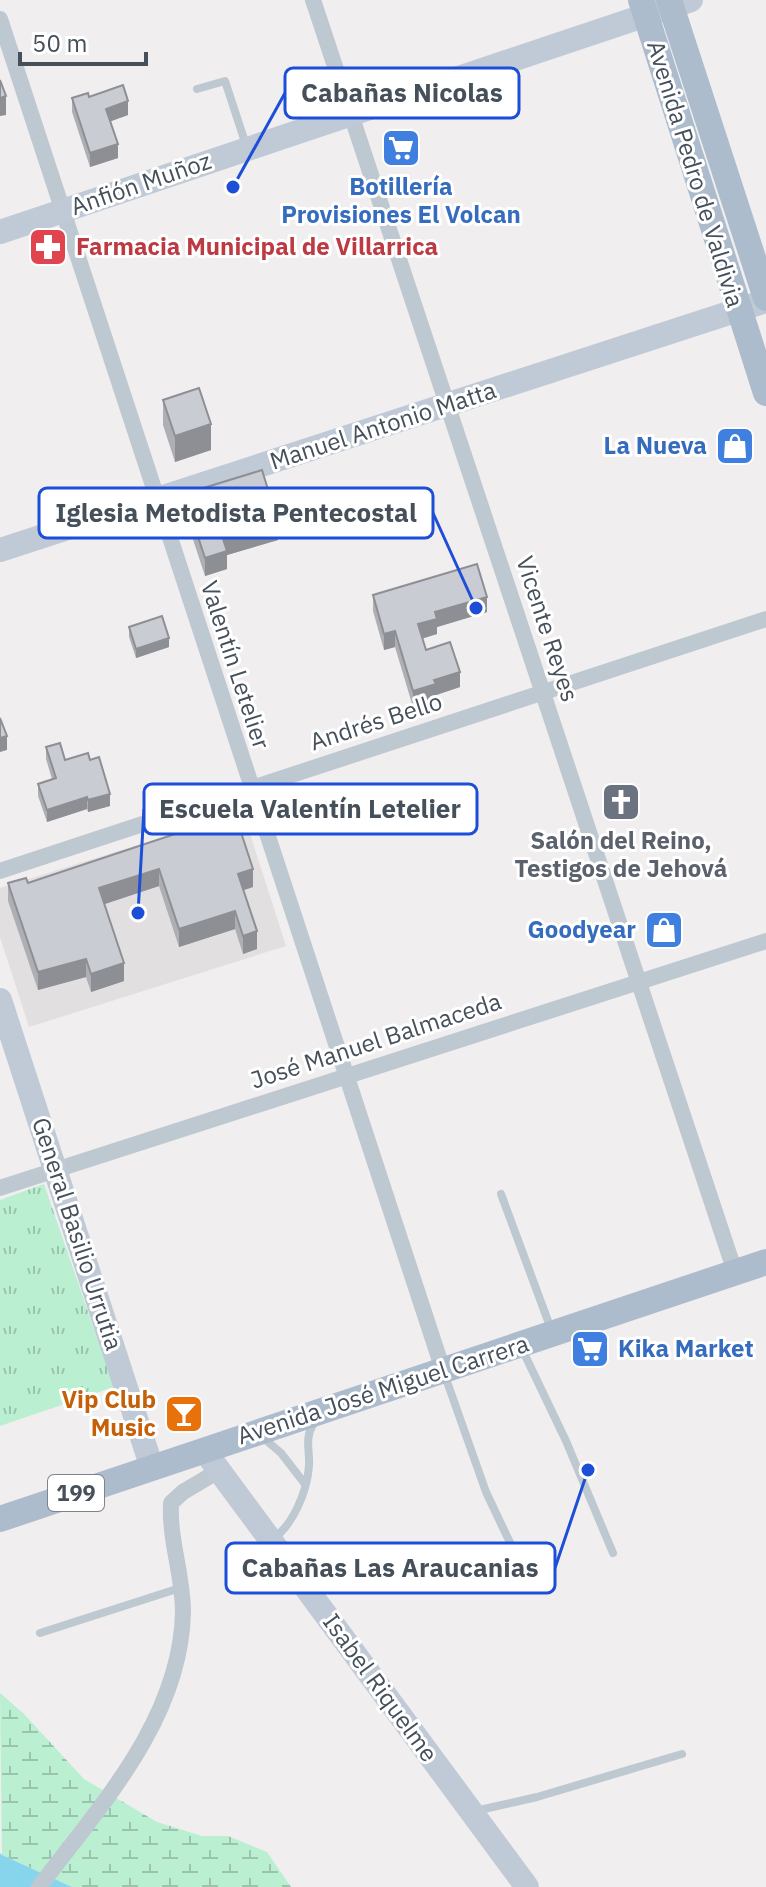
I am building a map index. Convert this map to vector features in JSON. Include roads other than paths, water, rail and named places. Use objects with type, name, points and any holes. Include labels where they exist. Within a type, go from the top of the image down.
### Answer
[{"type":"main road","name":"Avenida Pedro de Valdivia","points":[[677,2],[766,300]]},
{"type":"main road","name":"Avenida Pedro de Valdivia","points":[[643,7],[766,393]]},
{"type":"main road","name":"Avenida José Miguel Carrera","points":[[0,1519],[152,1468],[212,1460],[257,1432],[766,1262]]},
{"type":"street","name":"Vicente Reyes","points":[[313,0],[735,1272]]},
{"type":"street","name":"Anfión Muñoz","points":[[0,232],[351,114],[643,7],[677,2]]},
{"type":"street","name":"Valentín Letelier","points":[[0,19],[443,1370]]},
{"type":"street","name":"Manuel Antonio Matta","points":[[0,550],[766,300]]},
{"type":"street","name":"Andrés Bello","points":[[0,871],[766,619]]},
{"type":"street","name":"José Manuel Balmaceda","points":[[0,1188],[766,941]]},
{"type":"street","name":"General Basilio Urrutia","points":[[0,1000],[152,1468]]},
{"type":"street","name":"Isabel Riquelme","points":[[212,1460],[527,1887]]},
{"type":"street","points":[[39,1887],[118,1782],[153,1724],[171,1682],[181,1636],[182,1587],[170,1525],[171,1503],[212,1460]]},
{"type":"lane","points":[[197,89],[225,81],[248,148]]},
{"type":"lane","points":[[501,1194],[553,1333]]},
{"type":"lane","points":[[520,1344],[566,1441],[613,1553]]},
{"type":"lane","points":[[443,1370],[486,1492],[531,1587]]},
{"type":"lane","points":[[272,1541],[283,1532],[291,1519],[305,1484],[309,1463],[308,1431],[322,1411]]},
{"type":"lane","points":[[257,1432],[281,1453],[305,1484]]},
{"type":"lane","points":[[40,1633],[182,1587]]},
{"type":"lane","points":[[471,1812],[537,1797],[682,1754]]},
{"type":"water","points":[[0,1853],[2,1855],[72,1887],[0,1887]]},
{"type":"place","name":"Botillería Provisiones El Volcan","points":[[401,148]]},
{"type":"place","name":"Cabañas Nicolas","points":[[233,187]]},
{"type":"place","name":"Farmacia Municipal de Villarrica","points":[[48,247]]},
{"type":"place","name":"La Nueva","points":[[735,446]]},
{"type":"place","name":"Iglesia Metodista Pentecostal","points":[[476,608]]},
{"type":"place","name":"Salón del Reino, Testigos de Jehová","points":[[621,802]]},
{"type":"place","name":"Escuela Valentín Letelier","points":[[138,913]]},
{"type":"place","name":"Goodyear","points":[[664,930]]},
{"type":"place","name":"Kika Market","points":[[590,1349]]},
{"type":"place","name":"Vip Club Music","points":[[184,1414]]},
{"type":"place","name":"Cabañas Las Araucanias","points":[[588,1470]]}]
